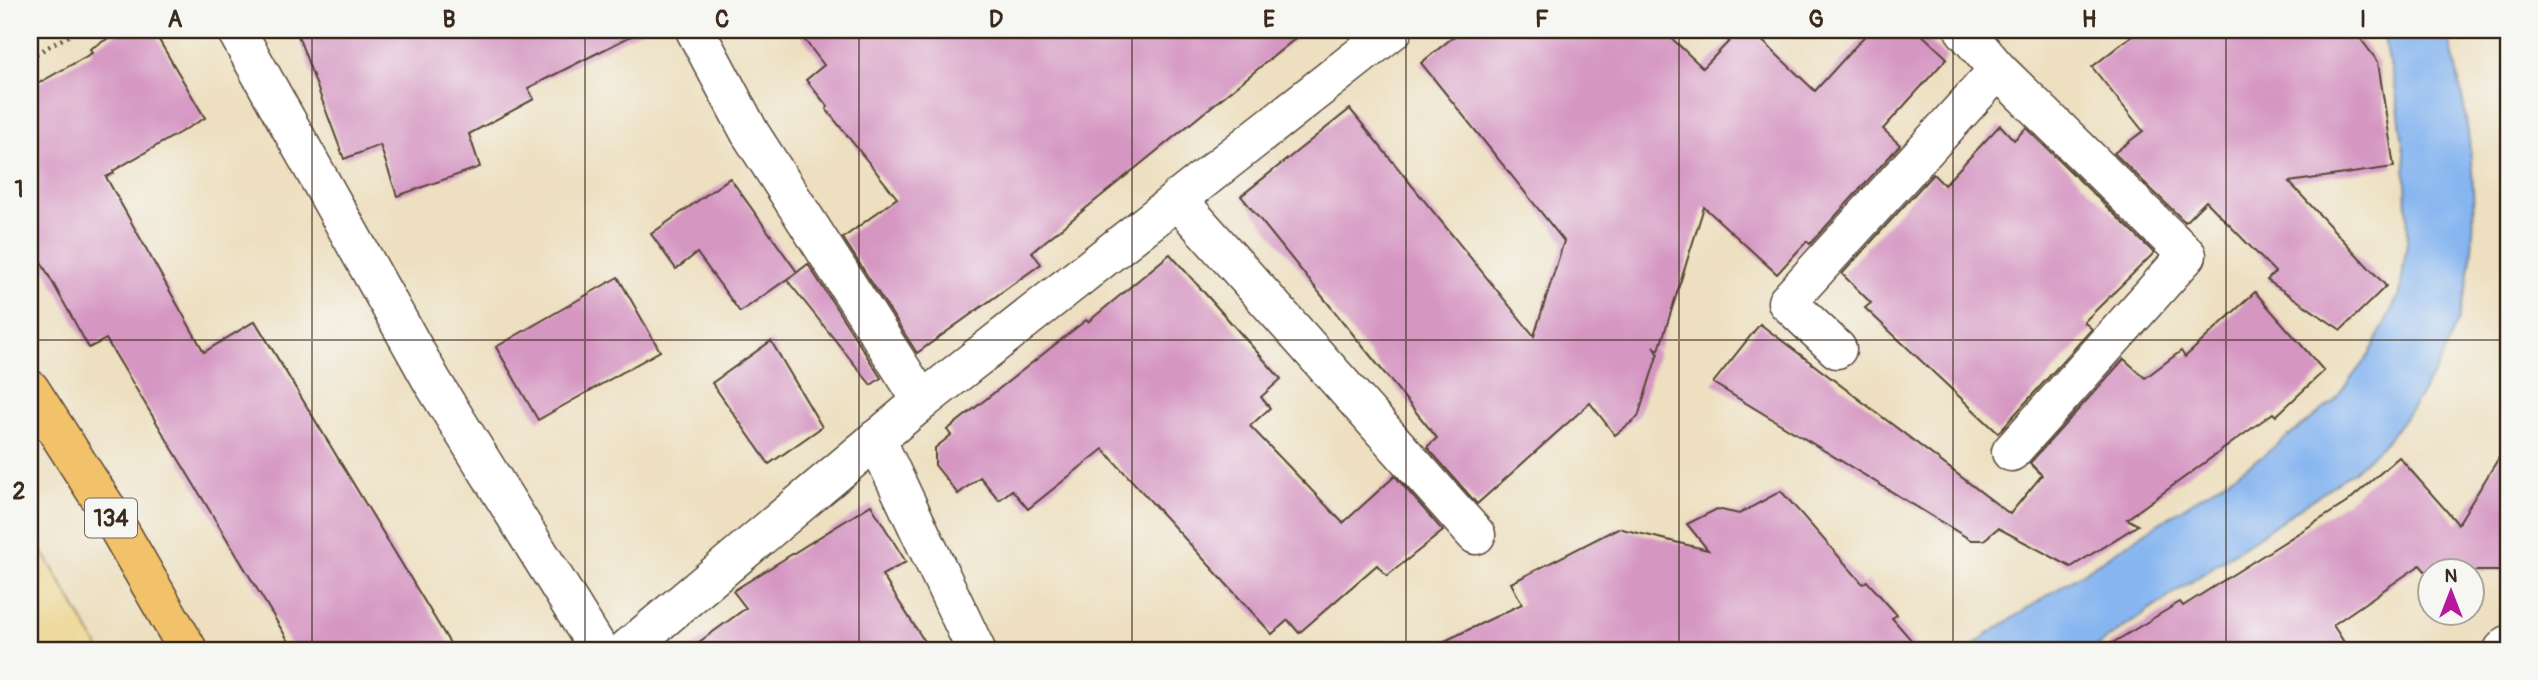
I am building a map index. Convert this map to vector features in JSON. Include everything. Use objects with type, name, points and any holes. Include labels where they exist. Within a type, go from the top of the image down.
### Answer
[{"type":"highway","name":"134","points":[[30,389],[107,509],[188,650]]},
{"type":"street","points":[[236,30],[432,381],[599,650]]},
{"type":"street","points":[[695,30],[750,132],[922,401]]},
{"type":"street","points":[[625,650],[922,401],[1392,30]]},
{"type":"street","points":[[1964,30],[1998,71],[2187,255],[2011,452]]},
{"type":"street","points":[[1837,349],[1787,302],[1998,71]]},
{"type":"street","points":[[1177,199],[1476,535]]},
{"type":"street","points":[[876,439],[976,650]]},
{"type":"street","points":[[2503,650],[2508,645]]},
{"type":"path","points":[[30,57],[79,30]]},
{"type":"sand","points":[[30,530],[100,650],[30,650]]},
{"type":"water","points":[[2382,30],[2446,30],[2455,63],[2468,136],[2474,212],[2467,285],[2453,334],[2439,365],[2421,394],[2388,439],[2354,471],[2091,650],[1968,650],[1985,636],[2260,458],[2333,402],[2369,355],[2400,293],[2408,235],[2405,158],[2396,91]]},
{"type":"building","points":[[123,30],[153,30],[205,118],[106,177],[204,352],[255,321],[454,650],[294,650],[106,339],[89,348],[30,242],[30,88],[92,53],[90,49]]},
{"type":"building","points":[[296,30],[643,30],[528,88],[534,99],[469,134],[480,167],[397,196],[380,145],[344,159]]},
{"type":"building","points":[[797,30],[1306,30],[1032,252],[1041,264],[917,353],[843,238],[897,198],[806,80],[824,65]]},
{"type":"building","points":[[1462,30],[1663,30],[1703,68],[1740,30],[1751,30],[1815,91],[1870,30],[1917,30],[1947,58],[1883,129],[1900,145],[1810,244],[1807,241],[1777,274],[1704,207],[1659,350],[1653,346],[1658,353],[1638,417],[1615,435],[1590,403],[1477,504],[1427,447],[1437,438],[1241,196],[1350,109],[1534,336],[1564,241],[1421,63]]},
{"type":"building","points":[[2139,30],[2354,30],[2378,62],[2394,167],[2289,182],[2386,286],[2341,330],[2267,280],[2275,272],[2206,201],[2185,222],[2114,153],[2143,131],[2092,67]]},
{"type":"building","points":[[2000,125],[2014,140],[2026,128],[2154,253],[2084,322],[2092,329],[1998,433],[1865,308],[1871,303],[1842,274],[1933,174],[1944,185]]},
{"type":"building","points":[[730,178],[797,272],[740,312],[697,253],[676,269],[651,234]]},
{"type":"building","points":[[1170,254],[1281,379],[1261,397],[1270,408],[1250,426],[1343,523],[1395,476],[1443,531],[1387,576],[1377,565],[1299,633],[1288,620],[1272,634],[1103,449],[1028,509],[1012,490],[999,500],[980,477],[958,494],[935,465],[935,448],[951,435],[947,430],[1086,320],[1088,322]]},
{"type":"building","points":[[808,264],[881,378],[871,385],[787,280]]},
{"type":"building","points":[[618,277],[660,351],[538,420],[496,347]]},
{"type":"building","points":[[2255,292],[2324,371],[2276,416],[2273,413],[2127,519],[2138,525],[2071,567],[1998,528],[1984,540],[1971,540],[1713,383],[1760,324],[2010,514],[2042,475],[2030,463],[2124,359],[2145,378],[2181,351],[2185,357]]},
{"type":"building","points":[[771,341],[822,427],[769,464],[712,383]]},
{"type":"building","points":[[2508,443],[2508,571],[2486,571],[2486,558],[2416,558],[2416,568],[2333,625],[2349,650],[2101,650],[2180,602],[2183,606],[2346,503],[2399,457],[2458,524]]},
{"type":"building","points":[[1781,491],[1863,584],[1867,581],[1897,615],[1892,618],[1920,650],[1426,650],[1522,604],[1511,583],[1618,528],[1708,550],[1687,524],[1717,509],[1739,514]]},
{"type":"building","points":[[871,505],[906,562],[882,575],[930,650],[688,650],[746,608],[733,591]]}]
